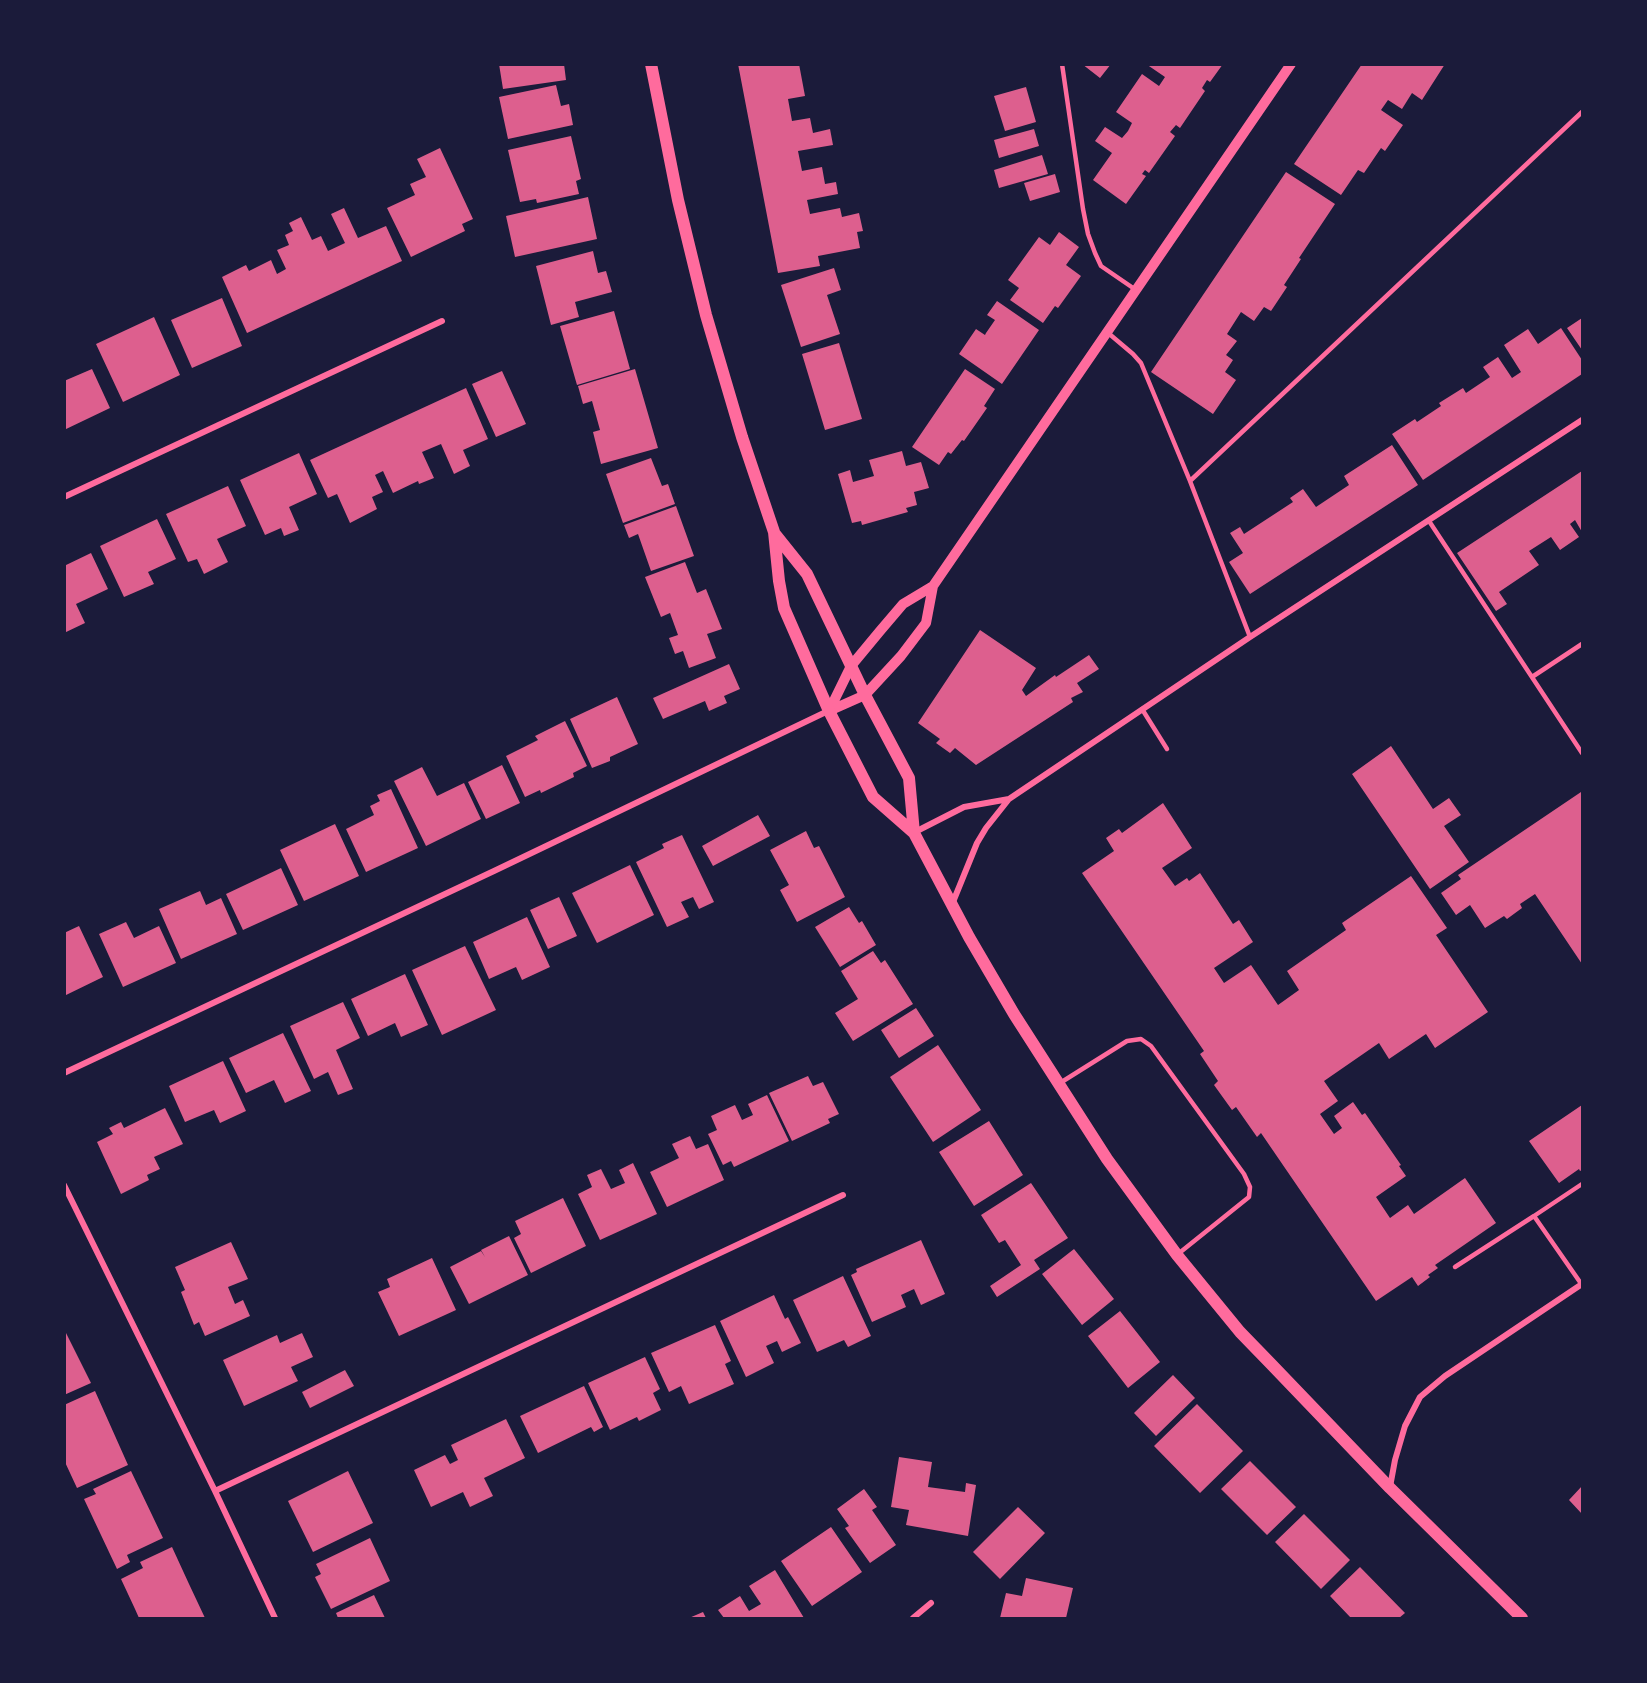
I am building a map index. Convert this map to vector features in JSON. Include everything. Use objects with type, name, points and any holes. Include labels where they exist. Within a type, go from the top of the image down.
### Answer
[{"type":"main road","points":[[651,64],[678,200],[706,315],[742,437],[774,532],[784,608],[829,711],[873,797],[914,833],[1014,1014],[1107,1159],[1178,1255],[1240,1332],[1390,1488],[1522,1618]]},
{"type":"main road","points":[[774,532],[807,574],[865,695],[909,778],[914,833]]},
{"type":"street","points":[[64,1073],[865,695],[901,656],[926,623],[933,586],[1291,64]]},
{"type":"street","points":[[64,497],[442,321]]},
{"type":"street","points":[[952,905],[977,843],[1009,799],[1250,637],[1582,420]]},
{"type":"street","points":[[829,711],[851,666],[903,604],[933,586]]},
{"type":"street","points":[[914,833],[964,807],[1009,799]]},
{"type":"street","points":[[64,1185],[275,1618]]},
{"type":"street","points":[[215,1491],[843,1195]]},
{"type":"street","points":[[1390,1488],[1395,1460],[1406,1426],[1420,1397],[1445,1376],[1582,1284]]},
{"type":"street","points":[[913,1618],[931,1603]]},
{"type":"lane","points":[[1062,64],[1083,209],[1095,253],[1101,266],[1136,290]]},
{"type":"lane","points":[[1190,481],[1582,112]]},
{"type":"lane","points":[[1107,332],[1141,363],[1190,481],[1250,637]]},
{"type":"lane","points":[[1429,521],[1582,753]]},
{"type":"lane","points":[[1532,677],[1582,644]]},
{"type":"lane","points":[[1142,709],[1167,749]]},
{"type":"lane","points":[[1058,1084],[1127,1041],[1141,1039],[1151,1046],[1244,1174],[1250,1187],[1249,1197],[1178,1255]]},
{"type":"lane","points":[[1455,1267],[1582,1184]]},
{"type":"lane","points":[[1534,1216],[1582,1284]]},
{"type":"building","points":[[499,64],[564,64],[566,80],[503,89]]},
{"type":"building","points":[[738,64],[799,64],[805,96],[788,99],[792,121],[810,118],[813,133],[830,129],[833,145],[798,151],[802,171],[822,167],[825,184],[836,182],[838,194],[807,200],[810,214],[840,208],[842,217],[859,213],[863,231],[857,232],[860,248],[818,256],[820,266],[778,273]]},
{"type":"building","points":[[1082,64],[1111,64],[1100,78]]},
{"type":"building","points":[[1146,64],[1223,64],[1210,82],[1207,80],[1202,88],[1205,91],[1180,128],[1176,125],[1170,132],[1175,136],[1149,173],[1145,170],[1142,174],[1146,176],[1126,204],[1093,180],[1112,153],[1095,141],[1105,127],[1122,138],[1128,131],[1132,123],[1116,112],[1142,74],[1159,86],[1165,77]]},
{"type":"building","points":[[1362,64],[1445,64],[1422,100],[1412,93],[1402,109],[1388,100],[1381,110],[1403,125],[1385,151],[1381,148],[1364,173],[1358,170],[1341,195],[1294,164]]},
{"type":"building","points":[[556,85],[561,106],[569,104],[573,125],[508,139],[499,97]]},
{"type":"building","points":[[1026,87],[1036,122],[1005,131],[994,96]]},
{"type":"building","points":[[1034,129],[1039,146],[999,158],[994,140]]},
{"type":"building","points":[[571,136],[581,179],[576,181],[579,194],[537,203],[536,199],[520,202],[508,150]]},
{"type":"building","points":[[440,148],[473,219],[462,224],[465,231],[411,257],[387,208],[415,195],[410,184],[426,177],[417,159]]},
{"type":"building","points":[[1042,155],[1048,174],[999,188],[994,170]]},
{"type":"building","points":[[1286,172],[1335,204],[1299,258],[1301,259],[1284,285],[1287,287],[1271,311],[1264,307],[1254,321],[1241,312],[1227,334],[1237,341],[1226,355],[1233,360],[1225,372],[1236,380],[1213,414],[1151,372]]},
{"type":"building","points":[[1055,174],[1060,192],[1030,201],[1024,183]]},
{"type":"building","points":[[588,197],[597,239],[515,257],[506,216]]},
{"type":"building","points":[[344,208],[358,238],[386,226],[402,261],[247,333],[222,277],[246,265],[249,271],[271,260],[277,274],[286,269],[277,250],[289,245],[285,235],[293,231],[289,223],[301,217],[312,240],[321,236],[328,251],[345,243],[331,214]]},
{"type":"building","points":[[1059,232],[1079,247],[1066,265],[1081,276],[1058,308],[1055,306],[1043,323],[1010,300],[1019,288],[1008,280],[1039,237],[1050,245]]},
{"type":"building","points":[[593,251],[598,273],[606,271],[612,292],[575,302],[579,317],[551,325],[536,266]]},
{"type":"building","points":[[834,268],[841,290],[827,295],[840,334],[801,347],[781,285]]},
{"type":"building","points":[[222,298],[242,346],[192,368],[171,320]]},
{"type":"building","points":[[997,301],[1039,330],[1002,384],[959,354],[976,329],[985,335],[995,320],[987,315]]},
{"type":"building","points":[[614,311],[630,369],[577,385],[560,326]]},
{"type":"building","points":[[154,317],[180,375],[123,402],[96,344]]},
{"type":"building","points":[[1582,318],[1582,350],[1567,328]]},
{"type":"building","points":[[1561,328],[1582,360],[1582,374],[1423,480],[1392,434],[1415,419],[1417,422],[1441,406],[1439,403],[1463,388],[1466,393],[1490,377],[1483,367],[1498,357],[1512,378],[1521,372],[1504,345],[1528,329],[1538,344]]},
{"type":"building","points":[[839,343],[862,419],[825,430],[802,354]]},
{"type":"building","points":[[92,369],[110,408],[64,430],[64,381]]},
{"type":"building","points":[[635,369],[658,448],[601,464],[593,432],[600,430],[592,401],[583,404],[578,386]]},
{"type":"building","points":[[965,369],[995,389],[984,406],[987,408],[964,441],[962,440],[951,454],[948,452],[939,465],[912,447]]},
{"type":"building","points":[[502,371],[526,424],[496,437],[472,384]]},
{"type":"building","points":[[466,388],[488,439],[463,450],[470,466],[454,474],[441,444],[422,452],[434,478],[419,484],[418,481],[393,493],[383,471],[375,475],[383,492],[372,497],[377,509],[350,523],[337,494],[328,498],[310,460]]},
{"type":"building","points":[[1392,445],[1418,485],[1250,594],[1229,562],[1243,553],[1230,533],[1240,527],[1244,534],[1293,502],[1290,498],[1303,489],[1316,507],[1349,485],[1344,476]]},
{"type":"building","points":[[902,451],[906,466],[921,462],[929,488],[914,492],[917,505],[906,508],[908,512],[862,525],[861,521],[852,523],[838,474],[850,470],[853,482],[874,476],[869,460]]},
{"type":"building","points":[[299,453],[317,494],[289,507],[299,530],[284,536],[281,528],[265,535],[240,480]]},
{"type":"building","points":[[651,458],[662,486],[668,484],[675,504],[623,523],[606,474]]},
{"type":"building","points":[[1582,471],[1582,532],[1575,520],[1570,524],[1579,537],[1560,550],[1551,537],[1529,551],[1539,565],[1499,592],[1507,604],[1496,611],[1457,553]]},
{"type":"building","points":[[228,486],[246,526],[217,539],[228,562],[204,574],[197,559],[188,562],[166,514]]},
{"type":"building","points":[[676,506],[694,556],[651,571],[638,534],[629,538],[624,525]]},
{"type":"building","points":[[157,519],[176,559],[148,572],[154,584],[124,597],[100,546]]},
{"type":"building","points":[[91,553],[108,589],[76,604],[85,623],[64,633],[64,566]]},
{"type":"building","points":[[685,562],[697,593],[706,589],[722,629],[707,634],[716,658],[689,668],[683,651],[675,654],[669,638],[678,635],[670,613],[661,617],[645,577]]},
{"type":"building","points":[[980,630],[1036,668],[1022,690],[1026,696],[1089,655],[1099,669],[1077,683],[1083,692],[1071,698],[1073,702],[976,765],[955,748],[950,753],[936,743],[940,739],[918,723]]},
{"type":"building","points":[[729,664],[740,689],[724,696],[727,703],[709,711],[705,701],[663,719],[653,698]]},
{"type":"building","points":[[617,697],[638,744],[610,757],[610,761],[592,768],[570,719]]},
{"type":"building","points":[[565,721],[587,766],[573,773],[574,777],[541,793],[540,790],[525,797],[506,756],[538,740],[535,736]]},
{"type":"building","points":[[1391,746],[1433,809],[1449,798],[1461,815],[1444,826],[1469,862],[1430,889],[1352,774]]},
{"type":"building","points":[[502,765],[520,803],[486,819],[468,782]]},
{"type":"building","points":[[422,767],[437,796],[464,783],[481,819],[426,846],[394,781]]},
{"type":"building","points":[[391,789],[418,848],[366,872],[346,829],[374,815],[370,806],[380,801],[377,795]]},
{"type":"building","points":[[1581,792],[1582,964],[1535,894],[1520,904],[1522,908],[1507,919],[1504,916],[1485,928],[1470,905],[1456,915],[1441,893],[1461,879],[1458,875]]},
{"type":"building","points":[[1163,803],[1192,848],[1162,868],[1175,886],[1187,878],[1189,881],[1200,873],[1233,924],[1239,920],[1253,942],[1214,968],[1224,983],[1251,965],[1278,1005],[1299,990],[1287,971],[1346,930],[1342,923],[1411,876],[1447,928],[1436,935],[1488,1012],[1435,1048],[1426,1034],[1389,1059],[1379,1043],[1324,1081],[1338,1101],[1320,1114],[1334,1134],[1342,1128],[1334,1116],[1353,1102],[1362,1115],[1365,1113],[1401,1165],[1399,1166],[1406,1176],[1376,1197],[1390,1218],[1408,1205],[1414,1214],[1465,1178],[1496,1223],[1435,1265],[1438,1268],[1418,1286],[1412,1277],[1376,1301],[1261,1133],[1257,1137],[1236,1107],[1232,1110],[1214,1085],[1218,1081],[1200,1054],[1204,1051],[1082,873],[1114,851],[1106,838],[1119,829],[1122,833]]},
{"type":"building","points":[[758,815],[770,836],[713,866],[702,846]]},
{"type":"building","points":[[335,824],[359,876],[304,901],[280,850]]},
{"type":"building","points":[[806,831],[814,848],[819,846],[845,897],[797,922],[780,890],[789,885],[770,850]]},
{"type":"building","points":[[682,835],[714,902],[699,909],[693,897],[681,902],[689,917],[667,927],[636,862],[664,848],[662,844]]},
{"type":"building","points":[[630,865],[654,915],[597,943],[572,893]]},
{"type":"building","points":[[281,868],[298,905],[243,930],[226,894]]},
{"type":"building","points":[[200,891],[206,905],[221,898],[237,934],[181,959],[159,909]]},
{"type":"building","points":[[559,897],[577,936],[548,949],[530,910]]},
{"type":"building","points":[[849,907],[859,923],[862,921],[876,945],[840,967],[815,927]]},
{"type":"building","points":[[527,917],[550,967],[522,980],[516,967],[489,979],[473,942]]},
{"type":"building","points":[[126,922],[134,938],[159,926],[176,963],[123,987],[99,934]]},
{"type":"building","points":[[79,926],[103,977],[64,996],[64,933]]},
{"type":"building","points":[[465,946],[496,1010],[442,1035],[412,970]]},
{"type":"building","points":[[873,951],[881,963],[885,960],[913,1004],[853,1041],[835,1013],[858,999],[841,971]]},
{"type":"building","points":[[405,974],[428,1025],[401,1037],[395,1023],[368,1036],[351,999]]},
{"type":"building","points":[[343,1002],[360,1038],[336,1050],[353,1089],[338,1095],[328,1072],[314,1079],[290,1026]]},
{"type":"building","points":[[916,1008],[934,1036],[899,1058],[881,1030]]},
{"type":"building","points":[[283,1033],[311,1091],[285,1103],[274,1080],[246,1093],[229,1058]]},
{"type":"building","points":[[938,1045],[981,1110],[933,1142],[890,1077]]},
{"type":"building","points":[[223,1061],[246,1111],[220,1123],[214,1110],[185,1122],[169,1086]]},
{"type":"building","points":[[808,1076],[813,1086],[823,1082],[839,1114],[828,1119],[830,1123],[792,1141],[769,1093]]},
{"type":"building","points":[[767,1095],[789,1141],[734,1167],[731,1161],[723,1165],[708,1134],[717,1130],[711,1116],[735,1105],[742,1120],[753,1115],[748,1104]]},
{"type":"building","points":[[1582,1105],[1582,1170],[1579,1169],[1559,1183],[1529,1141]]},
{"type":"building","points":[[165,1108],[183,1144],[154,1157],[160,1169],[147,1175],[149,1180],[121,1194],[97,1142],[113,1134],[109,1128],[121,1122],[124,1128]]},
{"type":"building","points":[[989,1121],[1023,1175],[974,1206],[939,1152]]},
{"type":"building","points":[[690,1136],[696,1149],[708,1144],[724,1180],[667,1207],[650,1172],[679,1158],[672,1144]]},
{"type":"building","points":[[633,1163],[657,1214],[600,1240],[578,1194],[592,1187],[587,1175],[601,1169],[611,1189],[625,1183],[619,1170]]},
{"type":"building","points":[[1031,1183],[1068,1238],[1034,1260],[1040,1269],[997,1297],[990,1286],[1021,1265],[1005,1240],[999,1243],[981,1215]]},
{"type":"building","points":[[563,1198],[586,1246],[531,1273],[514,1238],[521,1234],[515,1221]]},
{"type":"building","points":[[509,1236],[528,1275],[469,1304],[450,1267],[481,1251],[485,1257],[481,1250]]},
{"type":"building","points":[[921,1240],[945,1294],[921,1305],[914,1289],[901,1295],[906,1307],[872,1322],[851,1275],[857,1272],[856,1269]]},
{"type":"building","points":[[231,1242],[248,1279],[228,1287],[235,1304],[243,1300],[250,1316],[205,1336],[199,1322],[194,1325],[181,1292],[185,1290],[175,1267]]},
{"type":"building","points":[[1074,1249],[1114,1299],[1082,1325],[1042,1274]]},
{"type":"building","points":[[432,1258],[456,1310],[399,1336],[378,1292],[390,1287],[387,1279]]},
{"type":"building","points":[[843,1276],[871,1336],[848,1347],[844,1340],[817,1352],[793,1300]]},
{"type":"building","points":[[774,1295],[785,1319],[788,1317],[801,1343],[782,1352],[777,1341],[766,1346],[774,1363],[746,1377],[720,1321]]},
{"type":"building","points":[[1120,1311],[1160,1362],[1128,1388],[1088,1336]]},
{"type":"building","points":[[715,1325],[731,1361],[725,1364],[734,1384],[689,1404],[681,1386],[669,1392],[651,1353]]},
{"type":"building","points":[[64,1329],[91,1383],[64,1395]]},
{"type":"building","points":[[302,1333],[313,1357],[291,1367],[298,1381],[244,1406],[223,1360],[277,1335],[280,1343]]},
{"type":"building","points":[[645,1357],[660,1389],[653,1393],[661,1410],[639,1421],[637,1417],[610,1430],[588,1383]]},
{"type":"building","points":[[345,1370],[354,1386],[310,1408],[302,1392]]},
{"type":"building","points":[[1173,1375],[1195,1398],[1156,1436],[1134,1413]]},
{"type":"building","points":[[584,1386],[603,1427],[594,1432],[591,1427],[538,1453],[520,1416]]},
{"type":"building","points":[[95,1391],[128,1465],[77,1488],[64,1460],[64,1405]]},
{"type":"building","points":[[1197,1404],[1243,1451],[1200,1493],[1154,1446]]},
{"type":"building","points":[[506,1419],[525,1458],[484,1478],[493,1496],[470,1507],[463,1492],[431,1507],[414,1470],[445,1455],[450,1464],[458,1460],[451,1445]]},
{"type":"building","points":[[899,1457],[932,1462],[928,1487],[965,1492],[966,1483],[976,1485],[968,1536],[906,1525],[909,1510],[891,1507]]},
{"type":"building","points":[[1250,1461],[1296,1507],[1267,1535],[1221,1489]]},
{"type":"building","points":[[131,1471],[163,1538],[127,1555],[130,1562],[117,1569],[84,1499],[96,1494],[93,1489]]},
{"type":"building","points":[[348,1471],[373,1523],[313,1552],[288,1501]]},
{"type":"building","points":[[1582,1486],[1582,1514],[1569,1500]]},
{"type":"building","points":[[864,1489],[877,1507],[872,1510],[896,1545],[870,1563],[845,1528],[849,1526],[837,1509]]},
{"type":"building","points":[[1018,1507],[1045,1533],[1000,1579],[973,1552]]},
{"type":"building","points":[[1304,1514],[1350,1560],[1321,1589],[1275,1542]]},
{"type":"building","points":[[831,1527],[862,1572],[812,1606],[781,1561]]},
{"type":"building","points":[[370,1538],[390,1581],[331,1609],[315,1577],[321,1574],[316,1564]]},
{"type":"building","points":[[172,1547],[205,1618],[139,1618],[121,1579],[143,1568],[140,1562]]},
{"type":"building","points":[[1360,1567],[1405,1613],[1399,1618],[1351,1618],[1330,1596]]},
{"type":"building","points":[[775,1570],[804,1618],[724,1618],[718,1610],[740,1596],[749,1611],[761,1604],[749,1586]]},
{"type":"building","points":[[1026,1578],[1073,1588],[1066,1618],[1000,1618],[1006,1593],[1022,1596]]},
{"type":"building","points":[[374,1595],[385,1618],[338,1618],[336,1613]]},
{"type":"building","points":[[703,1612],[706,1618],[689,1618]]}]
